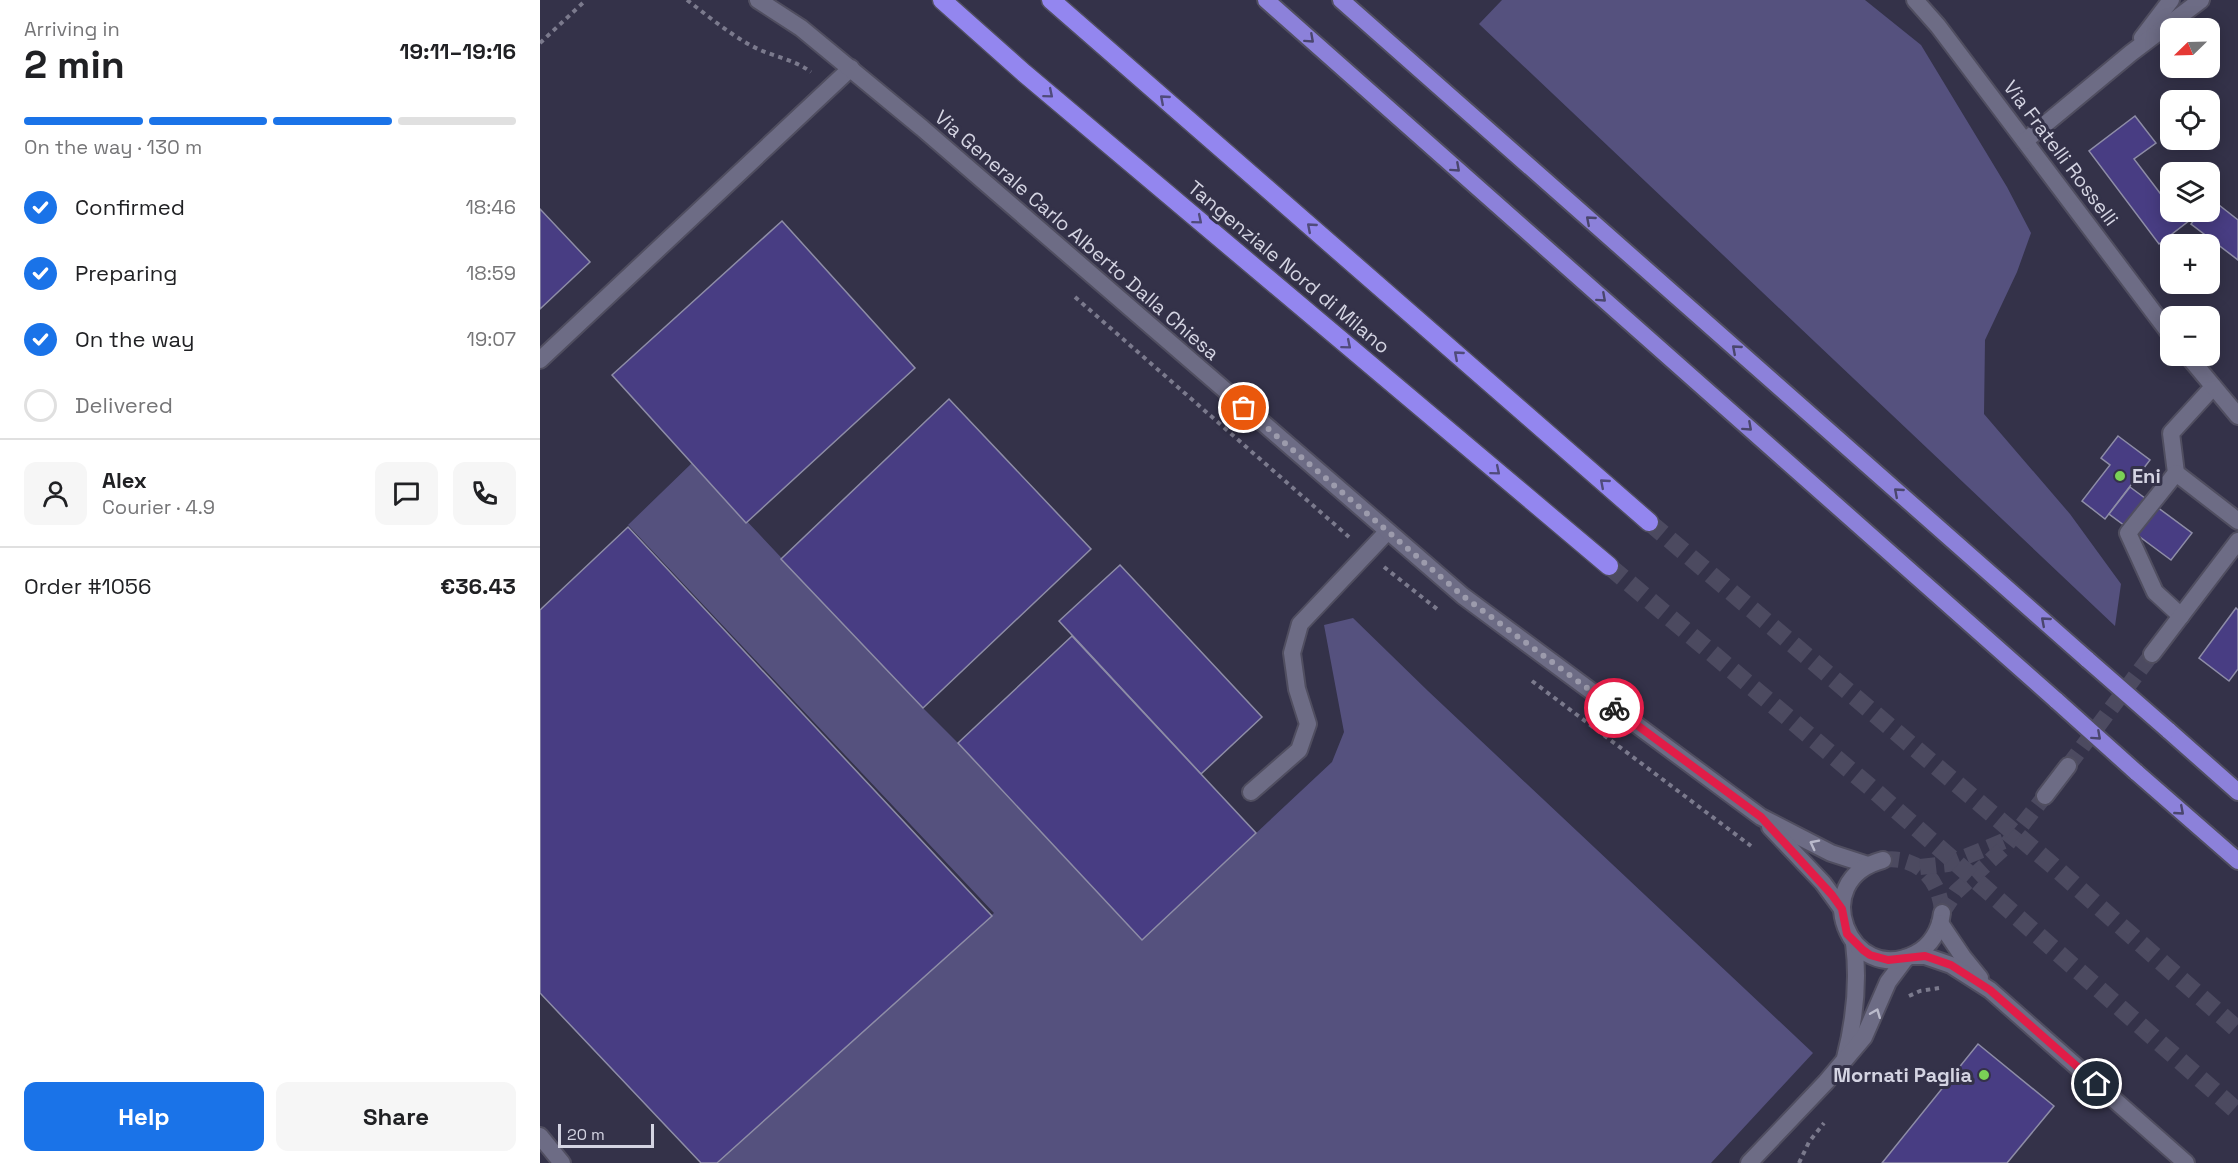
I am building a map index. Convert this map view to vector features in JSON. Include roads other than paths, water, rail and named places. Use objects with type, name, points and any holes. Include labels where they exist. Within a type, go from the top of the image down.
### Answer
[{"type":"highway","points":[[926,0],[1023,73]]},
{"type":"highway","name":"Tangenziale Nord di Milano","points":[[942,0],[1023,73],[1609,566]]},
{"type":"highway","points":[[1051,0],[1648,522]]},
{"type":"highway","points":[[1266,0],[2238,861]]},
{"type":"highway","points":[[1345,2],[2238,792]]},
{"type":"street","name":"Via Generale Carlo Alberto Dalla Chiesa","points":[[758,0],[801,28],[850,68],[1463,596],[1761,817],[1831,853],[1875,862],[1857,873],[1844,893],[1842,909],[1845,927],[1854,943],[1857,962],[1854,1023],[1844,1062]]},
{"type":"street","name":"Via Fratelli Rosselli","points":[[1915,0],[1938,26],[2160,321]]},
{"type":"street","points":[[2131,53],[2171,0]]},
{"type":"street","points":[[2025,141],[2131,53],[2201,0]]},
{"type":"street","points":[[540,360],[850,68]]},
{"type":"street","points":[[2196,366],[2238,416]]},
{"type":"street","points":[[2213,387],[2171,434],[2176,472],[2238,521]]},
{"type":"street","points":[[2176,472],[2128,533],[2156,592],[2181,616]]},
{"type":"street","points":[[1251,792],[1299,750],[1308,724],[1297,689],[1292,653],[1300,624],[1387,532]]},
{"type":"street","points":[[2152,654],[2238,541]]},
{"type":"street","points":[[2045,796],[2068,766]]},
{"type":"street","name":"Via Generale Carlo Alberto Dalla Chiesa","points":[[1761,817],[1823,883],[1842,909]]},
{"type":"street","points":[[1749,1163],[1844,1062],[1864,1037],[1896,969],[1932,940],[1941,918],[1963,957],[1990,990]]},
{"type":"street","points":[[1854,943],[1867,953],[1882,959],[1894,960],[1925,956],[1951,965],[1990,990],[2186,1163]]},
{"type":"street","points":[[540,1136],[562,1163]]},
{"type":"tunnel","points":[[1649,522],[2051,864],[2238,1030]]},
{"type":"tunnel","points":[[1609,566],[1876,792],[2238,1112]]},
{"type":"tunnel","points":[[2068,766],[2152,654]]},
{"type":"tunnel","points":[[1942,913],[1956,892],[2004,848],[2045,796]]},
{"type":"tunnel","points":[[1920,867],[1948,864],[2004,841]]},
{"type":"tunnel","points":[[1883,860],[1895,859],[1906,862],[1925,872],[1937,890],[1942,913]]},
{"type":"place","name":"Eni","points":[[2120,476]]},
{"type":"place","name":"Mornati Paglia","points":[[1984,1075]]}]
